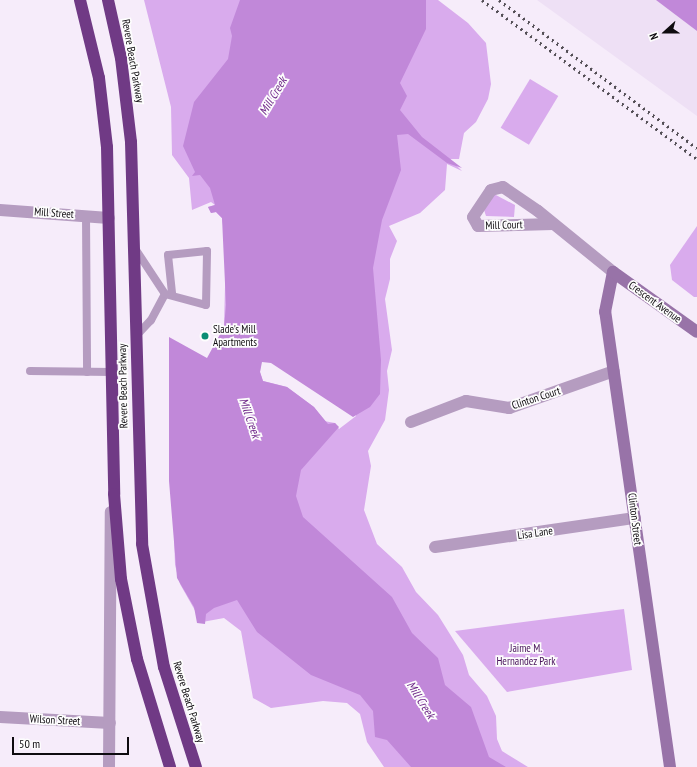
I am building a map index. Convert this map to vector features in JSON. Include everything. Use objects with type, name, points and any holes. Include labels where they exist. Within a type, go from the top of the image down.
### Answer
[{"type":"highway","name":"Revere Beach Parkway","points":[[80,0],[102,98],[109,218],[113,466],[116,536],[128,619],[144,686],[170,767]]},
{"type":"highway","name":"Revere Beach Parkway","points":[[108,0],[129,115],[134,246],[139,502],[146,572],[164,667],[195,764]]},
{"type":"street","name":"Mill Court","points":[[553,224],[478,226],[473,217],[490,190],[500,186],[553,224],[613,272]]},
{"type":"street","name":"Mill Street","points":[[0,210],[109,218]]},
{"type":"street","name":"Crescent Avenue","points":[[613,272],[697,332]]},
{"type":"street","name":"Clinton Street","points":[[613,272],[605,312],[670,767]]},
{"type":"street","name":"Clinton Court","points":[[411,422],[466,401],[509,408],[614,371]]},
{"type":"street","name":"Revere Beach Parkway","points":[[109,767],[113,466]]},
{"type":"street","name":"Lisa Lane","points":[[435,547],[634,518]]},
{"type":"street","name":"Wilson Street","points":[[0,717],[110,723]]},
{"type":"lane","points":[[86,216],[87,372]]},
{"type":"lane","points":[[134,246],[169,294],[206,305],[207,251],[168,255],[169,294],[151,320],[135,336]]},
{"type":"lane","points":[[30,371],[112,372]]},
{"type":"shaded area","points":[[537,0],[697,0],[697,116]]},
{"type":"green space","points":[[144,0],[311,0],[248,262],[224,327],[226,246],[222,218],[216,212],[211,213],[208,207],[215,205],[211,202],[192,210],[189,178],[172,155],[171,107]]},
{"type":"green space","points":[[360,0],[438,0],[468,23],[486,43],[491,84],[488,99],[476,122],[464,133],[459,159],[450,159],[462,171],[447,164],[445,190],[420,213],[389,226],[397,241],[390,259],[390,279],[385,299],[392,350],[387,371],[389,390],[385,420],[368,451],[371,466],[364,510],[377,544],[402,567],[416,592],[438,615],[463,655],[469,675],[487,696],[496,716],[497,739],[502,751],[528,767],[476,767],[306,554],[251,373],[261,362],[260,372],[263,381],[287,387],[314,407],[324,421],[335,423],[339,429],[356,416]]},
{"type":"green space","points":[[530,79],[558,96],[529,145],[501,128]]},
{"type":"green space","points":[[494,194],[515,205],[514,217],[486,216],[484,210]]},
{"type":"green space","points":[[697,226],[697,297],[694,297],[672,280],[670,265]]},
{"type":"green space","points":[[174,535],[448,767],[384,767],[367,742],[360,714],[347,703],[323,701],[271,708],[253,698],[241,631],[224,618],[197,623],[197,614],[180,584],[175,565]]},
{"type":"green space","name":"Jaime M. Hernandez Park","points":[[624,609],[632,670],[507,692],[455,631]]},
{"type":"water","name":"Mill Creek","points":[[240,0],[426,0],[426,29],[400,83],[407,96],[400,110],[422,137],[462,168],[447,163],[408,134],[397,135],[401,170],[382,220],[373,268],[381,360],[380,394],[370,407],[353,417],[271,363],[262,362],[260,372],[263,381],[287,387],[314,407],[328,424],[335,423],[339,427],[301,470],[296,496],[303,517],[392,597],[412,633],[438,658],[445,685],[471,707],[489,757],[506,767],[411,767],[387,740],[375,737],[373,711],[360,695],[311,675],[257,632],[237,600],[214,608],[206,614],[205,624],[197,623],[194,607],[177,578],[169,481],[169,337],[207,358],[224,327],[226,305],[222,218],[216,212],[211,213],[208,207],[215,205],[210,188],[200,175],[192,176],[195,172],[183,146],[194,102],[228,59],[232,36],[230,28]]},
{"type":"water","points":[[656,0],[697,0],[697,31]]},
{"type":"railway","points":[[482,0],[697,159]]},
{"type":"railway","points":[[499,0],[697,148]]},
{"type":"place","name":"Slade's Mill Apartments","points":[[205,336]]}]
